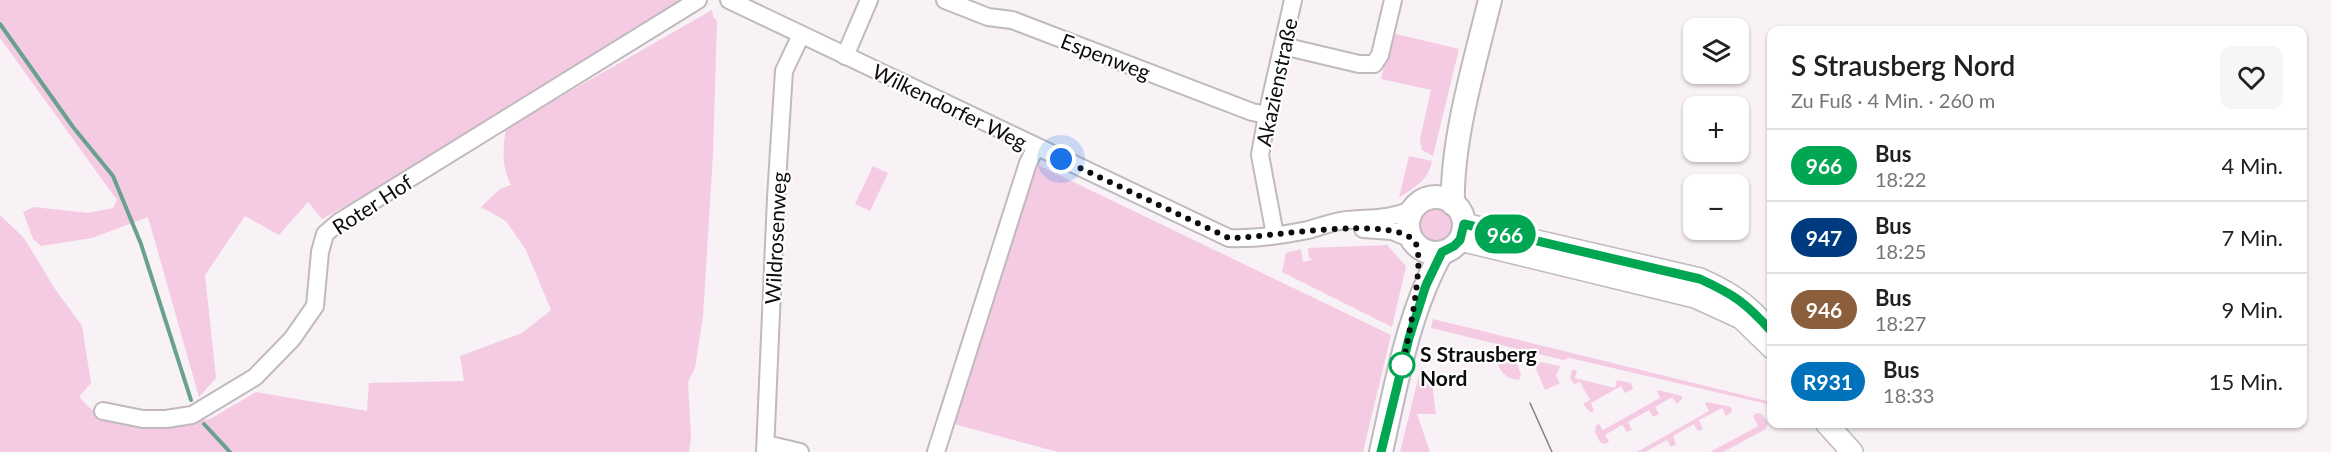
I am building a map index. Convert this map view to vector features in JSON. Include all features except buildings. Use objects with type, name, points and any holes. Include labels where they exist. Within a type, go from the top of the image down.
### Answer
[{"type":"main road","points":[[1453,204],[1452,183],[1465,104],[1490,0]]},
{"type":"main road","points":[[1409,338],[1417,282],[1414,242],[1408,224],[1441,175],[1465,104]]},
{"type":"main road","points":[[1381,452],[1409,338],[1426,285],[1455,239],[1462,215],[1453,204],[1442,198],[1422,204]]},
{"type":"main road","points":[[1414,242],[1430,253],[1455,239]]},
{"type":"street","name":"Roter Hof","points":[[103,411],[143,418],[166,419],[192,415],[255,377],[292,339],[315,306],[320,252],[325,234],[339,222],[698,0]]},
{"type":"street","name":"Wilkendorfer Weg","points":[[729,0],[1229,238],[1308,230],[1339,221],[1392,218],[1422,204]]},
{"type":"street","points":[[845,56],[869,0]]},
{"type":"street","name":"Espenweg","points":[[945,0],[988,16],[1012,20],[1251,112],[1267,115]]},
{"type":"street","name":"Akazienstraße","points":[[1275,235],[1260,155],[1293,0]]},
{"type":"street","points":[[1283,46],[1359,64],[1374,64],[1380,55],[1393,0]]},
{"type":"street","name":"Wildrosenweg","points":[[800,452],[765,448],[784,72],[801,35]]},
{"type":"street","points":[[936,452],[1028,163],[1036,147]]},
{"type":"street","name":"Wilkendorfer Weg","points":[[1308,230],[1384,230],[1401,234],[1414,242]]},
{"type":"street","points":[[1455,239],[1700,279],[1746,304],[1767,327]]},
{"type":"street","points":[[1455,239],[1695,297],[1741,318],[1767,343]]},
{"type":"street","points":[[1830,428],[1852,452]]},
{"type":"shaded area","points":[[0,0],[687,0],[408,171],[322,219],[308,202],[279,235],[245,216],[205,275],[216,378],[199,397],[148,217],[92,238],[41,246],[33,239],[23,212],[34,207],[88,213],[113,208],[117,200],[0,38]]},
{"type":"shaded area","points":[[712,10],[717,21],[713,154],[703,316],[695,368],[688,382],[691,438],[689,452],[0,452],[0,215],[24,238],[55,289],[82,326],[91,383],[79,397],[99,417],[177,423],[210,419],[256,392],[367,411],[369,383],[464,381],[460,356],[522,333],[551,310],[526,250],[506,221],[481,207],[500,189],[511,185],[504,157],[506,128]]},
{"type":"shaded area","points":[[1392,33],[1459,49],[1433,156],[1422,150],[1420,139],[1431,90],[1381,79]]},
{"type":"shaded area","points":[[1409,156],[1432,161],[1424,179],[1399,198]]},
{"type":"shaded area","points":[[1034,163],[1391,335],[1363,452],[1058,452],[950,423]]},
{"type":"shaded area","points":[[873,166],[888,173],[870,211],[855,204]]},
{"type":"shaded area","points":[[1435,207],[1448,213],[1454,226],[1448,239],[1435,245],[1422,239],[1416,226],[1422,213]]},
{"type":"shaded area","points":[[1387,245],[1406,266],[1392,327],[1282,272],[1286,253],[1301,249],[1303,262],[1312,260],[1309,258],[1308,248]]},
{"type":"shaded area","points":[[1433,319],[1767,401],[1767,404],[1570,358],[1563,360],[1431,328]]},
{"type":"shaded area","points":[[1499,352],[1516,362],[1521,375],[1519,380],[1510,378],[1500,369],[1496,356]]},
{"type":"shaded area","points":[[1541,362],[1560,366],[1556,376],[1560,383],[1545,390],[1536,369],[1537,364]]},
{"type":"shaded area","points":[[1421,367],[1431,375],[1436,414],[1417,414],[1430,452],[1400,452]]},
{"type":"shaded area","points":[[1572,370],[1577,370],[1575,378],[1615,388],[1617,380],[1631,383],[1633,389],[1625,393],[1621,386],[1591,403],[1594,411],[1590,412],[1583,404],[1590,400],[1580,382],[1574,384],[1570,378]]},
{"type":"shaded area","points":[[1658,390],[1682,396],[1682,399],[1677,404],[1672,397],[1655,407],[1659,414],[1653,417],[1649,410],[1628,422],[1632,430],[1627,432],[1622,425],[1605,435],[1609,442],[1605,444],[1600,442],[1595,432],[1596,425],[1599,424],[1603,430],[1660,398]]},
{"type":"shaded area","points":[[1707,402],[1731,407],[1732,412],[1726,416],[1722,408],[1699,420],[1703,429],[1698,431],[1694,424],[1673,436],[1676,444],[1671,447],[1667,440],[1645,452],[1637,452],[1709,411],[1705,404]]},
{"type":"shaded area","points":[[1757,413],[1762,414],[1767,422],[1766,429],[1723,452],[1710,452],[1758,426],[1753,416]]},
{"type":"waterway","points":[[0,24],[73,127],[113,176],[141,244],[191,400]]},
{"type":"waterway","points":[[204,424],[230,452]]},
{"type":"tram line","points":[[1530,403],[1552,452]]},
{"type":"bus line","name":"966","points":[[1381,452],[1409,338],[1426,285],[1442,252],[1447,251],[1460,240],[1464,224],[1700,279],[1746,304],[1767,326]]},
{"type":"place","name":"S Strausberg Nord","points":[[1402,365]]},
{"type":"route","points":[[1061,159],[1229,238],[1249,238],[1308,230],[1349,229],[1392,231],[1412,239],[1417,245],[1417,282],[1409,338],[1400,375],[1402,365]]}]
